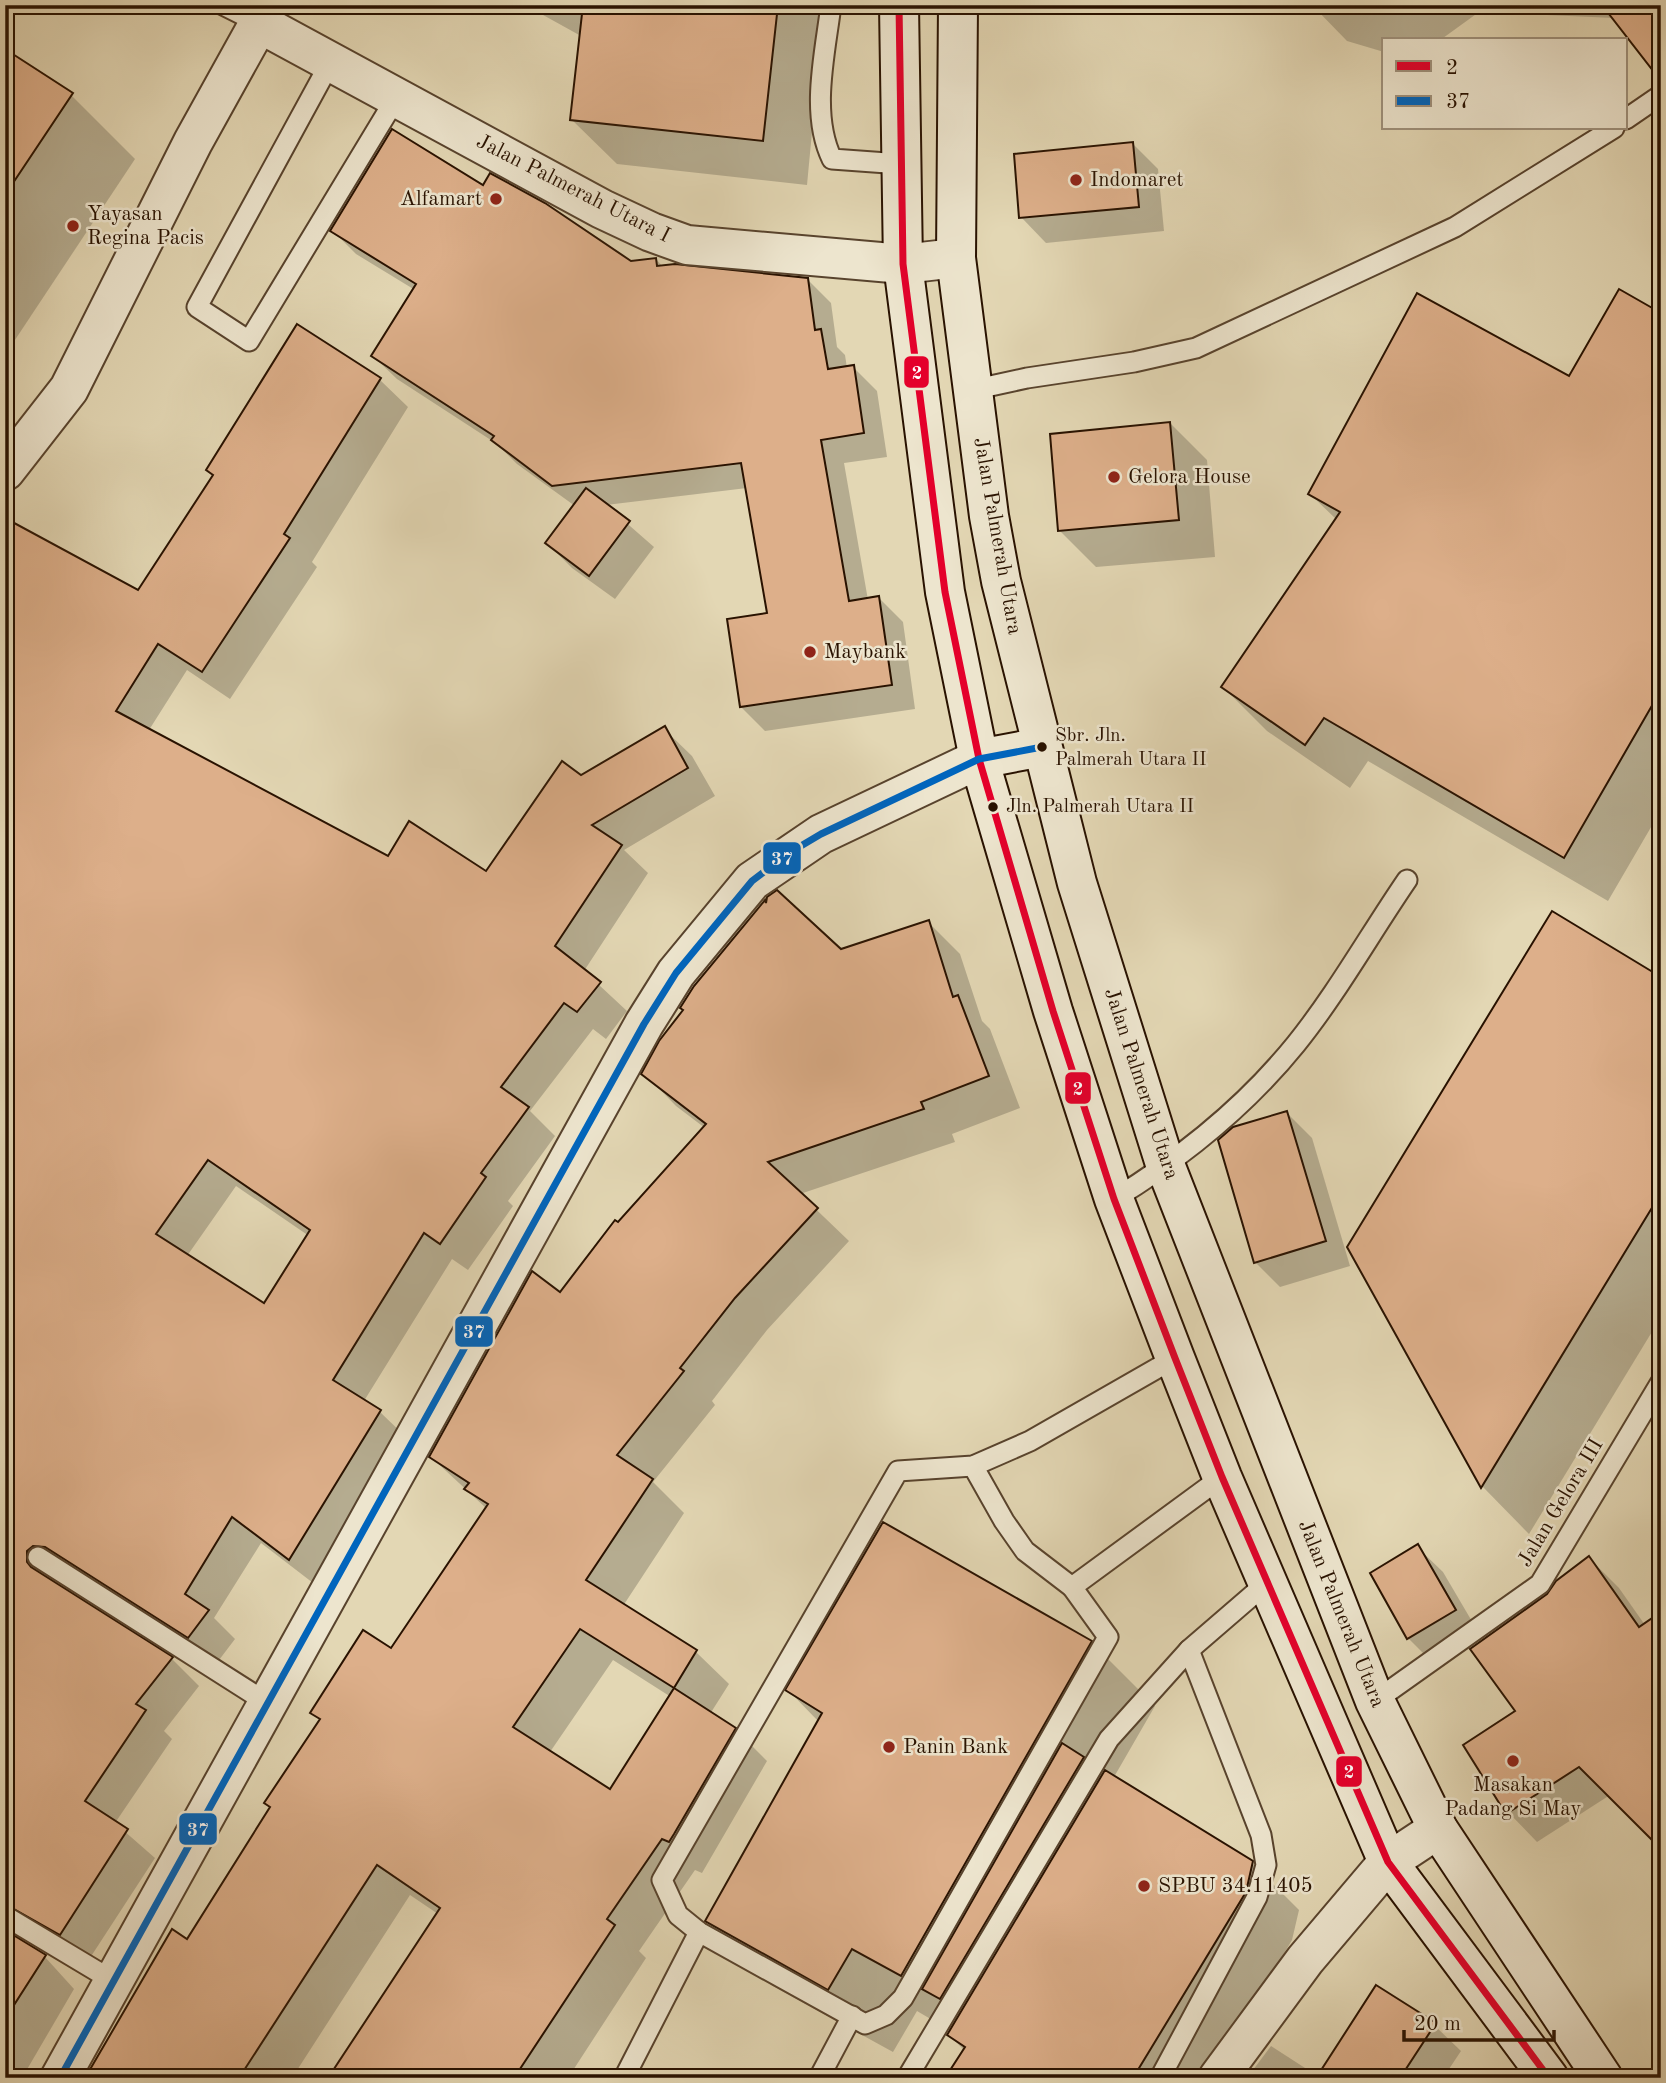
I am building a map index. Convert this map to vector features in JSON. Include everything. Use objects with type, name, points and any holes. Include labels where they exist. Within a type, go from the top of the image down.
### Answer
[{"type":"main road","points":[[899,5],[903,264],[945,592],[979,760],[1053,1011],[1114,1199],[1174,1358],[1222,1477],[1388,1862],[1549,2078]]},
{"type":"main road","name":"Jalan Palmerah Utara","points":[[958,5],[956,258],[972,390],[1001,581],[1077,883],[1166,1167],[1375,1700],[1438,1829],[1603,2078]]},
{"type":"main road","name":"Jalan Palmerah Utara I","points":[[262,14],[330,63],[603,209],[651,232],[687,245],[903,264],[956,258]]},
{"type":"main road","points":[[5,471],[69,389],[186,155],[262,14]]},
{"type":"main road","points":[[945,592],[1001,581]]},
{"type":"main road","points":[[60,2078],[637,1036],[676,973],[752,881],[789,853],[821,834],[979,760],[1042,747]]},
{"type":"main road","points":[[1222,1477],[1276,1449]]},
{"type":"main road","points":[[1269,1581],[1313,1547]]},
{"type":"main road","points":[[1218,2078],[1305,1960],[1388,1862],[1438,1829]]},
{"type":"lane","points":[[223,5],[262,14]]},
{"type":"lane","points":[[831,5],[821,99],[823,140],[832,159],[901,164]]},
{"type":"lane","points":[[330,63],[197,307],[248,341],[396,98]]},
{"type":"lane","points":[[1628,119],[1661,95]]},
{"type":"lane","points":[[972,390],[1027,378],[1135,362],[1196,348],[1455,227],[1611,130]]},
{"type":"lane","points":[[1114,1199],[1166,1167],[1233,1112],[1296,1043],[1407,880]]},
{"type":"lane","points":[[973,1466],[1004,1521],[1025,1551],[1072,1587],[1108,1637],[903,1998],[886,2015],[865,2024],[699,1933],[678,1915],[662,1880],[898,1471],[973,1466],[1030,1441],[1174,1358]]},
{"type":"lane","name":"Jalan Gelora III","points":[[1375,1700],[1540,1584],[1661,1382]]},
{"type":"lane","points":[[1072,1587],[1222,1477]]},
{"type":"lane","points":[[38,1557],[269,1704]]},
{"type":"lane","points":[[907,2078],[1109,1738],[1189,1650],[1269,1581]]},
{"type":"lane","points":[[1160,2078],[1257,1897],[1266,1865],[1261,1835],[1189,1650]]},
{"type":"lane","points":[[5,1916],[115,1982]]},
{"type":"lane","points":[[624,2078],[699,1933]]},
{"type":"lane","points":[[820,2078],[852,2016]]},
{"type":"building","points":[[583,5],[778,5],[763,141],[570,120]]},
{"type":"building","points":[[1602,5],[1661,5],[1661,81],[1628,38]]},
{"type":"building","points":[[5,49],[73,93],[5,195]]},
{"type":"building","points":[[392,129],[483,185],[490,173],[545,203],[631,261],[656,258],[657,266],[675,264],[808,278],[815,330],[821,329],[828,369],[854,365],[864,433],[821,440],[849,601],[879,596],[892,685],[740,707],[727,619],[767,613],[741,463],[552,486],[491,440],[494,436],[371,356],[416,284],[330,231]]},
{"type":"building","name":"Indomaret","points":[[1133,142],[1139,207],[1019,218],[1014,154]]},
{"type":"building","points":[[1619,289],[1661,313],[1661,690],[1564,858],[1324,718],[1305,745],[1221,687],[1340,512],[1308,494],[1417,293],[1569,376]]},
{"type":"building","points":[[297,324],[381,378],[284,534],[290,538],[202,672],[158,644],[116,711],[388,856],[409,821],[486,871],[562,761],[581,775],[665,726],[688,768],[592,825],[622,845],[555,946],[601,982],[577,1012],[564,1003],[501,1087],[529,1107],[481,1173],[486,1177],[440,1244],[424,1233],[333,1380],[381,1410],[289,1560],[232,1517],[185,1594],[209,1610],[188,1638],[45,1547],[33,1546],[27,1551],[27,1562],[31,1567],[173,1657],[136,1704],[146,1710],[85,1801],[128,1829],[60,1935],[5,1904],[5,518],[138,590],[213,475],[206,470]],"holes":[[[208,1160],[310,1230],[264,1303],[156,1234]]]},
{"type":"building","name":"Gelora House","points":[[1170,422],[1179,520],[1058,531],[1050,434]]},
{"type":"building","points":[[586,488],[630,521],[589,576],[545,543]]},
{"type":"building","points":[[777,890],[841,949],[929,920],[953,997],[958,995],[989,1076],[921,1102],[924,1109],[768,1162],[818,1208],[735,1298],[680,1368],[684,1371],[617,1455],[653,1479],[586,1580],[697,1650],[674,1688],[736,1728],[669,1842],[662,1839],[607,1919],[615,1925],[514,2078],[328,2078],[440,1908],[377,1865],[239,2078],[85,2078],[172,1929],[187,1939],[270,1807],[264,1803],[320,1719],[310,1713],[363,1630],[391,1648],[488,1504],[464,1489],[469,1483],[429,1457],[532,1271],[560,1292],[615,1220],[618,1222],[706,1124],[641,1074],[659,1041],[683,1010],[680,1008],[694,986],[765,900],[766,903],[767,897]],"holes":[[[580,1629],[674,1688],[610,1789],[513,1727]]]},
{"type":"building","points":[[1552,911],[1661,977],[1661,1193],[1481,1488],[1347,1247]]},
{"type":"building","points":[[1287,1111],[1326,1241],[1254,1263],[1218,1140],[1233,1127]]},
{"type":"building","name":"Panin Bank","points":[[883,1522],[1092,1641],[901,1976],[852,1949],[828,1990],[705,1921],[822,1713],[785,1690]]},
{"type":"building","points":[[1418,1544],[1456,1610],[1407,1639],[1370,1573]]},
{"type":"building","points":[[1589,1556],[1639,1627],[1661,1612],[1661,1849],[1579,1767],[1506,1814],[1463,1745],[1515,1711],[1470,1649],[1547,1594],[1556,1581]]},
{"type":"building","points":[[1062,1743],[1084,1757],[940,1999],[922,1989]]},
{"type":"building","points":[[1105,1770],[1253,1861],[1246,1892],[1133,2078],[945,2078],[965,2047],[947,2035]]},
{"type":"building","points":[[5,1930],[46,1955],[5,2019]]},
{"type":"building","points":[[1376,1985],[1436,2023],[1400,2078],[1316,2078]]},
{"type":"transit line","name":"2","points":[[899,5],[903,264],[945,592],[979,759],[1053,1011],[1114,1199],[1175,1358],[1222,1477],[1388,1862],[1549,2078]]},
{"type":"transit line","name":"37","points":[[60,2078],[644,1024],[676,973],[752,881],[789,853],[821,834],[979,759],[1042,747]]},
{"type":"place","name":"Indomaret","points":[[1076,180]]},
{"type":"place","name":"Alfamart","points":[[496,199]]},
{"type":"place","name":"Yayasan Regina Pacis","points":[[73,226]]},
{"type":"place","name":"Gelora House","points":[[1114,477]]},
{"type":"place","name":"Maybank","points":[[810,652]]},
{"type":"place","name":"Sbr. Jln. Palmerah Utara II","points":[[1042,747]]},
{"type":"place","name":"Jln. Palmerah Utara II","points":[[993,807]]},
{"type":"place","name":"Panin Bank","points":[[889,1747]]},
{"type":"place","name":"Masakan Padang Si May","points":[[1513,1761]]},
{"type":"place","name":"SPBU 34.11405","points":[[1144,1886]]}]
